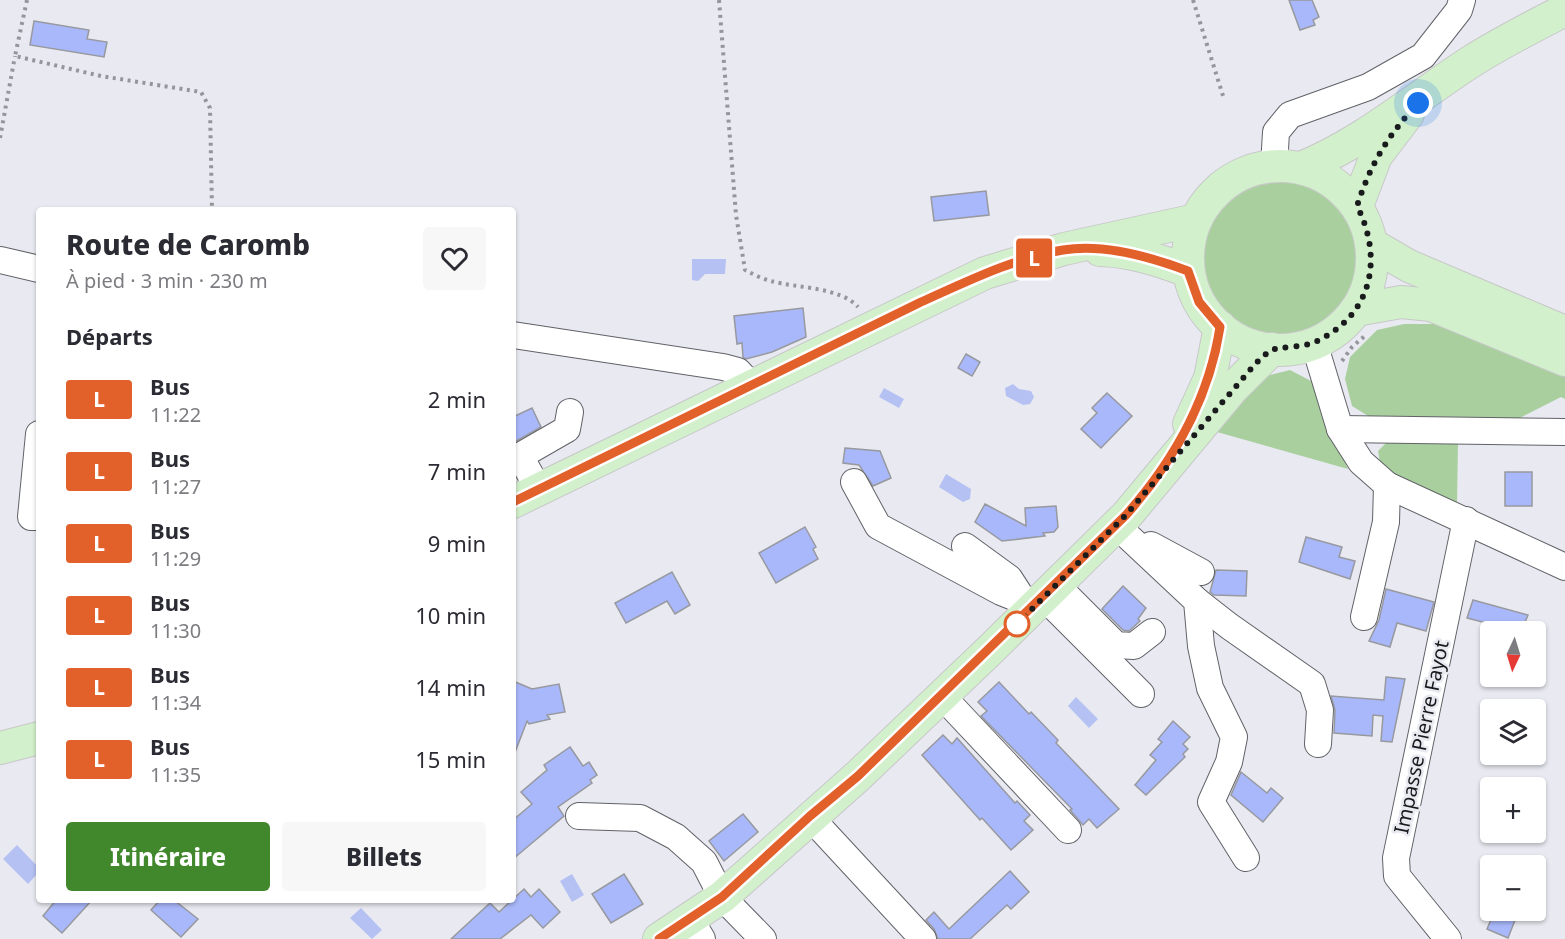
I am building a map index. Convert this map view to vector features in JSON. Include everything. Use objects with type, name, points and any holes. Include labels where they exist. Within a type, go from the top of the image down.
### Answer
[{"type":"main road","points":[[1565,10],[1506,41],[1323,160],[1250,171],[1227,182],[1209,199],[1196,220],[1188,245],[1188,271],[1199,302],[1220,327],[1244,343],[1272,349],[1293,349],[1314,343],[1401,302],[1431,305],[1565,360]]},
{"type":"main road","points":[[1357,206],[1376,156],[1395,129],[1430,90]]},
{"type":"main road","points":[[1288,167],[1333,182],[1357,206],[1366,224],[1371,244],[1372,267],[1362,321]]},
{"type":"main road","points":[[526,496],[985,273],[1064,249],[1196,220]]},
{"type":"main road","points":[[1371,244],[1409,266],[1565,332]]},
{"type":"main road","points":[[1064,249],[1120,251],[1153,258],[1188,271]]},
{"type":"main road","points":[[1162,471],[1196,413],[1210,378],[1220,327]]},
{"type":"main road","points":[[679,933],[858,776],[942,696],[1040,597],[1122,520],[1232,389],[1272,349]]},
{"type":"main road","points":[[0,748],[36,739]]},
{"type":"street","points":[[1288,167],[1276,132],[1290,115],[1368,87],[1423,56],[1459,10],[1462,0]]},
{"type":"street","points":[[0,260],[36,268]]},
{"type":"street","points":[[516,335],[723,367],[738,371],[752,386]]},
{"type":"street","points":[[1314,343],[1340,429],[1360,462],[1387,485],[1565,567]]},
{"type":"street","points":[[526,496],[516,458],[567,429],[570,412]]},
{"type":"street","points":[[1340,429],[1565,432]]},
{"type":"street","points":[[36,465],[31,517],[36,518]]},
{"type":"street","points":[[854,482],[878,526],[1001,592],[1040,597],[1141,694]]},
{"type":"street","points":[[1364,616],[1386,522],[1387,485]]},
{"type":"street","points":[[1122,520],[1157,550],[1201,572]]},
{"type":"street","points":[[1122,520],[1197,601],[1312,684],[1320,710],[1318,744]]},
{"type":"street","name":"Impasse Pierre Fayot","points":[[1448,939],[1397,876],[1396,858],[1467,520]]},
{"type":"street","points":[[965,546],[1010,578],[1116,645],[1134,646],[1152,632]]},
{"type":"street","points":[[1197,601],[1201,646],[1210,688],[1234,737],[1230,762],[1211,802],[1246,858]]},
{"type":"street","points":[[942,696],[1068,830]]},
{"type":"street","points":[[579,816],[640,818],[676,837],[704,862],[722,897],[763,939]]},
{"type":"street","points":[[810,816],[923,939]]},
{"type":"path","points":[[0,138],[27,0]]},
{"type":"path","points":[[719,0],[736,215],[745,270],[771,281],[818,290],[852,300],[874,326]]},
{"type":"path","points":[[1193,0],[1224,99]]},
{"type":"path","points":[[15,56],[101,76],[201,92],[210,108],[212,207]]},
{"type":"path","points":[[1341,370],[1341,362],[1352,346],[1362,321]]},
{"type":"green space","points":[[1281,181],[1310,187],[1324,194],[1335,204],[1345,215],[1352,229],[1358,258],[1352,287],[1345,301],[1335,312],[1324,322],[1310,329],[1281,335],[1252,329],[1238,322],[1227,312],[1217,301],[1210,287],[1204,258],[1210,229],[1217,215],[1227,204],[1238,194],[1252,187]]},
{"type":"green space","points":[[1404,324],[1438,324],[1565,373],[1565,399],[1561,397],[1504,426],[1373,419],[1352,406],[1345,379],[1350,357],[1377,330]]},
{"type":"green space","points":[[1290,370],[1313,382],[1330,431],[1348,469],[1217,432],[1262,377]]},
{"type":"green space","points":[[1389,440],[1458,441],[1457,505],[1382,474],[1378,451]]},
{"type":"water","points":[[692,259],[726,259],[725,274],[705,274],[698,281],[692,280]]},
{"type":"water","points":[[1013,384],[1019,389],[1031,391],[1034,397],[1030,404],[1023,405],[1006,396],[1005,388]]},
{"type":"water","points":[[884,388],[904,399],[899,408],[879,397]]},
{"type":"water","points":[[946,474],[971,489],[970,499],[963,502],[939,487]]},
{"type":"water","points":[[1076,697],[1098,719],[1089,728],[1068,706]]},
{"type":"water","points":[[17,845],[36,865],[36,875],[28,884],[3,859]]},
{"type":"water","points":[[572,874],[584,895],[572,902],[560,881]]},
{"type":"water","points":[[361,908],[382,930],[372,939],[350,918]]},
{"type":"building","points":[[1289,0],[1312,0],[1319,17],[1313,20],[1315,25],[1300,30]]},
{"type":"building","points":[[34,21],[89,30],[87,39],[107,42],[104,57],[30,45]]},
{"type":"building","points":[[986,191],[989,215],[934,221],[931,197]]},
{"type":"building","points":[[803,308],[806,337],[772,352],[746,359],[743,357],[742,343],[737,344],[734,316]]},
{"type":"building","points":[[966,354],[980,362],[972,376],[958,368]]},
{"type":"building","points":[[1107,393],[1132,416],[1101,448],[1081,429],[1097,413],[1092,408]]},
{"type":"building","points":[[532,408],[541,427],[516,441],[516,416]]},
{"type":"building","points":[[845,448],[880,451],[891,478],[873,486],[859,465],[843,463]]},
{"type":"building","points":[[1505,472],[1532,472],[1532,506],[1505,506]]},
{"type":"building","points":[[985,504],[1026,526],[1025,508],[1056,506],[1058,527],[1054,532],[1043,533],[1045,536],[1002,541],[975,522]]},
{"type":"building","points":[[805,527],[816,547],[813,549],[818,559],[776,583],[759,553]]},
{"type":"building","points":[[1306,537],[1342,547],[1339,557],[1355,561],[1350,579],[1299,562]]},
{"type":"building","points":[[1216,570],[1247,571],[1246,596],[1214,595],[1210,592]]},
{"type":"building","points":[[672,572],[690,605],[675,614],[667,601],[626,623],[615,603]]},
{"type":"building","points":[[1123,586],[1146,608],[1138,619],[1140,621],[1129,631],[1123,630],[1102,609]]},
{"type":"building","points":[[1386,589],[1434,602],[1426,631],[1397,623],[1390,647],[1369,641],[1379,620]]},
{"type":"building","points":[[1473,600],[1528,615],[1526,621],[1480,621],[1467,618]]},
{"type":"building","points":[[1386,677],[1405,679],[1392,742],[1381,741],[1383,716],[1373,715],[1372,736],[1334,733],[1335,710],[1331,696],[1384,700]]},
{"type":"building","points":[[516,682],[532,689],[559,684],[565,712],[547,715],[550,719],[529,724],[527,721],[516,750]]},
{"type":"building","points":[[999,682],[1058,740],[1056,743],[1119,809],[1097,828],[1089,819],[1083,825],[1070,810],[1072,809],[981,716],[987,711],[978,702]]},
{"type":"building","points":[[1173,721],[1190,737],[1183,744],[1188,749],[1183,754],[1185,757],[1146,795],[1135,785],[1156,760],[1150,755],[1162,742],[1158,739]]},
{"type":"building","points":[[943,735],[952,744],[957,738],[1015,803],[1017,801],[1030,815],[1024,821],[1033,830],[1011,850],[982,818],[980,820],[922,755]]},
{"type":"building","points":[[570,747],[583,766],[589,762],[597,775],[590,780],[592,783],[558,807],[564,816],[516,856],[516,817],[532,804],[521,792],[547,770],[544,765]]},
{"type":"building","points":[[1241,772],[1267,793],[1271,788],[1283,798],[1263,822],[1231,795]]},
{"type":"building","points":[[743,814],[758,832],[724,861],[709,841]]},
{"type":"building","points":[[1010,871],[1029,892],[1011,909],[1007,905],[970,939],[938,939],[934,929],[926,920],[934,912],[949,929]]},
{"type":"building","points":[[624,874],[643,904],[611,923],[592,894]]},
{"type":"building","points":[[524,889],[531,897],[539,889],[560,912],[543,928],[531,915],[500,939],[451,939],[490,903],[499,912],[509,903],[516,903],[516,896]]},
{"type":"building","points":[[54,903],[89,903],[62,933],[43,916]]},
{"type":"building","points":[[157,903],[178,903],[198,919],[181,937],[151,910]]},
{"type":"building","points":[[1490,921],[1515,921],[1508,938],[1487,929]]},
{"type":"bus line","name":"L","points":[[516,501],[921,302],[985,273],[1064,249],[1120,251],[1153,258],[1188,271],[1199,302],[1220,327],[1210,378],[1196,413],[1162,471],[1126,515],[1026,615],[858,776],[810,816],[722,897],[659,939]]},
{"type":"route","points":[[1017,624],[1126,515],[1256,363],[1272,349],[1293,349],[1314,343],[1338,330],[1356,310],[1367,289],[1372,267],[1371,244],[1366,224],[1357,206],[1376,156],[1395,129],[1418,103]]}]
